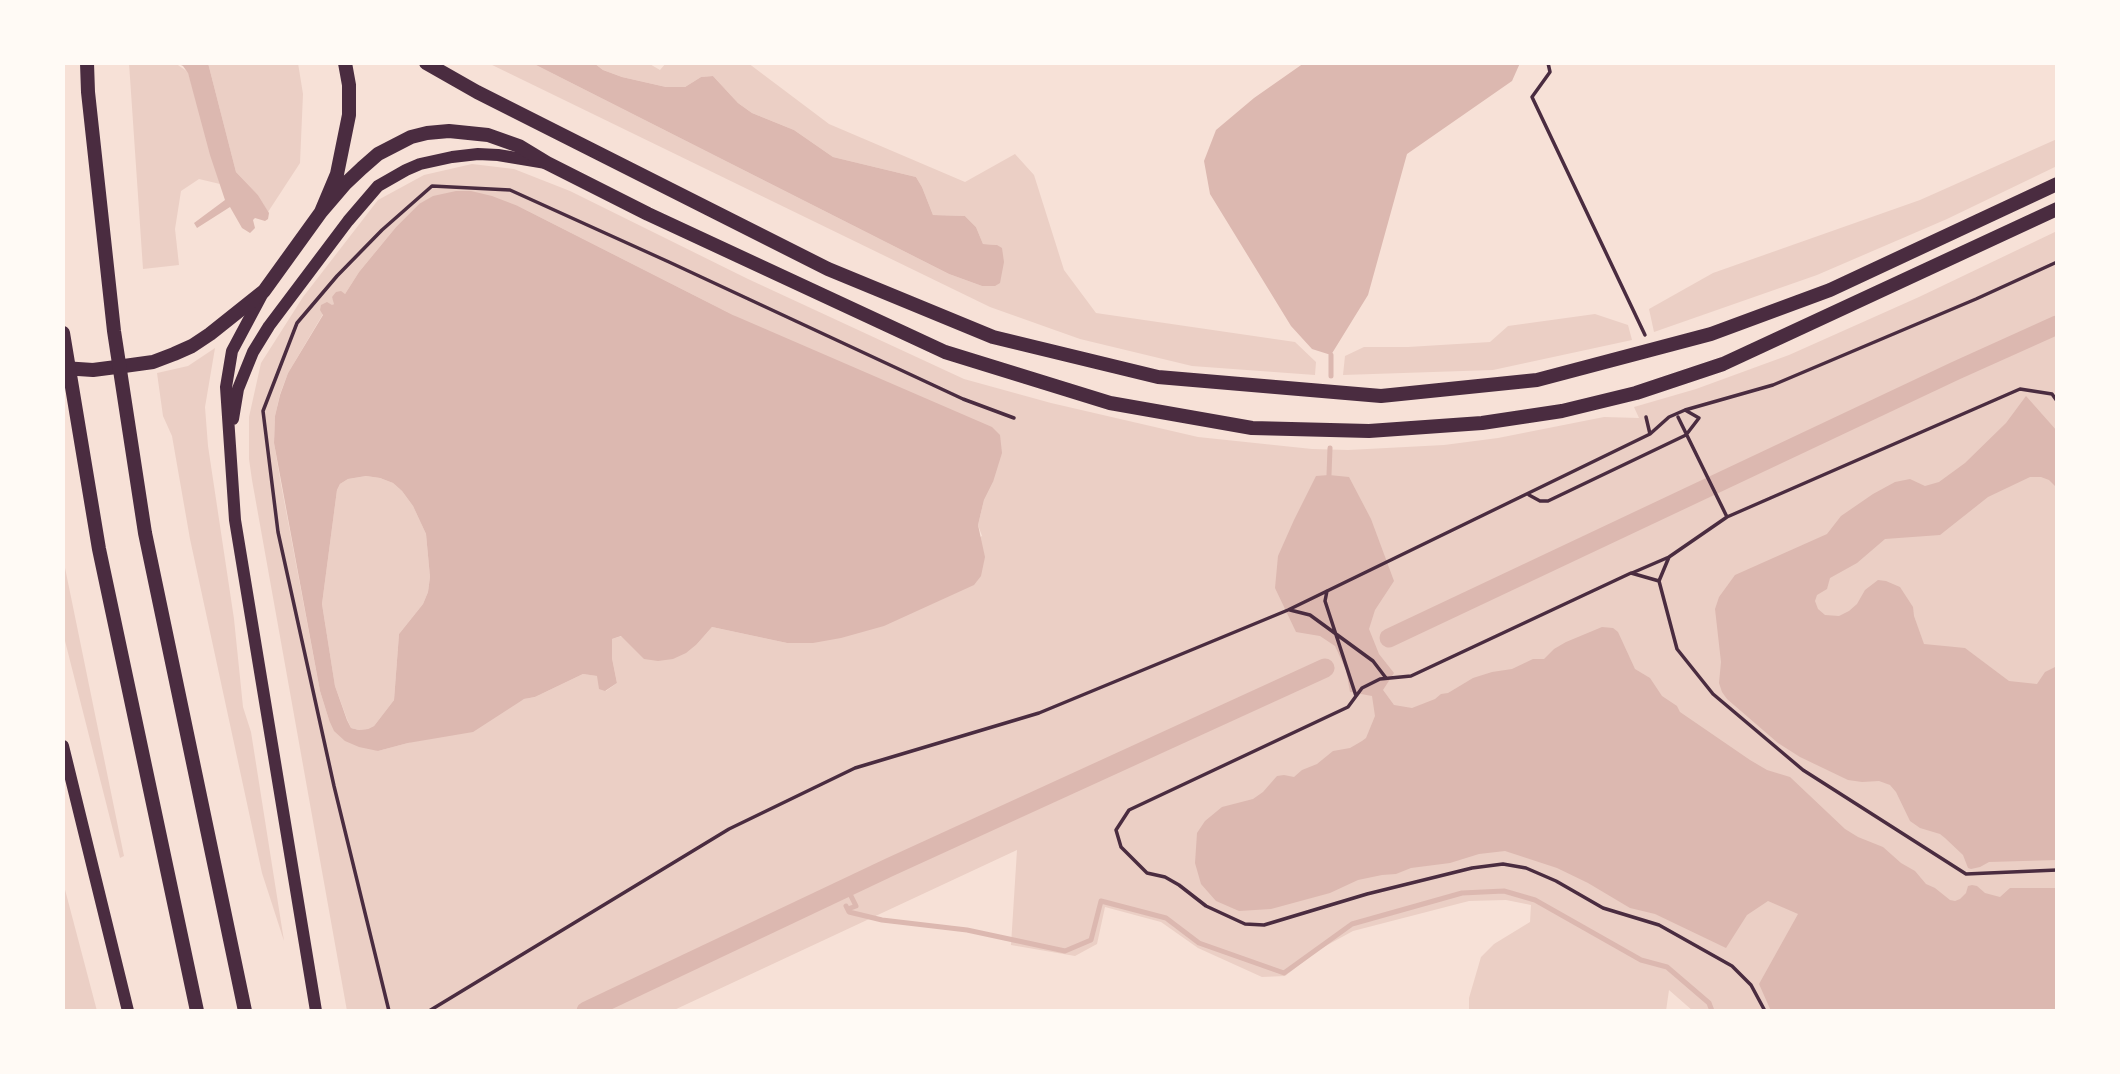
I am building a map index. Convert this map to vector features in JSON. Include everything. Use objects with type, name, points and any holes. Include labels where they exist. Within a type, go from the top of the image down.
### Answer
[{"type":"highway","points":[[87,63],[114,331],[145,533],[245,1011]]},
{"type":"highway","points":[[321,212],[337,174],[346,137],[349,85],[345,63]]},
{"type":"highway","points":[[426,63],[828,269],[993,337],[1158,377],[1381,396],[1537,380],[1711,334],[1830,290],[2057,184]]},
{"type":"highway","points":[[63,368],[93,370],[153,362],[192,346],[264,291],[321,212],[345,184],[378,154],[411,137],[449,131],[488,135],[519,146],[648,214],[945,352],[1110,403],[1252,428],[1369,431],[1482,424],[1562,411],[1636,393],[1723,364],[2057,209]]},
{"type":"highway","points":[[63,333],[99,549],[197,1011]]},
{"type":"main road","points":[[230,441],[238,389],[253,352],[296,289],[378,186],[420,164],[452,156],[488,155],[547,163]]},
{"type":"main road","points":[[264,291],[232,351],[226,387],[235,520],[316,1011]]},
{"type":"main road","points":[[63,746],[128,1011]]},
{"type":"path","points":[[1548,63],[1550,72],[1532,97],[1645,335]]},
{"type":"path","points":[[389,1011],[334,786],[278,532],[263,411],[297,323],[337,276],[382,230],[432,186],[510,190],[963,400],[1014,418]]},
{"type":"path","points":[[429,1011],[729,829],[855,768],[1039,713],[1288,610],[1650,434],[1669,417],[1773,385],[2057,262]]},
{"type":"path","points":[[1765,1011],[1751,985],[1732,966],[1659,925],[1603,908],[1556,881],[1526,868],[1503,864],[1472,868],[1367,894],[1264,925],[1245,924],[1206,906],[1165,877],[1147,873],[1121,847],[1116,830],[1129,810],[1348,707],[1362,688],[1380,679],[1411,676],[1669,557],[1727,517],[2020,389],[2052,394],[2057,401]]},
{"type":"path","points":[[1527,494],[1540,501],[1548,501],[1686,435],[1699,418],[1685,410]]},
{"type":"path","points":[[1646,417],[1650,434]]},
{"type":"path","points":[[1678,417],[1727,517]]},
{"type":"path","points":[[1669,557],[1659,581],[1676,649],[1713,694],[1803,770],[1966,874],[2057,870]]},
{"type":"path","points":[[1631,573],[1659,581]]},
{"type":"path","points":[[1327,591],[1325,601],[1356,696]]},
{"type":"path","points":[[1288,610],[1310,615],[1373,661],[1386,678]]},
{"type":"shaded area","points":[[129,63],[175,63],[188,72],[220,184],[199,179],[181,191],[175,229],[179,265],[143,269]]},
{"type":"shaded area","points":[[177,63],[208,63],[236,172],[258,195],[269,213],[265,221],[255,218],[253,220],[255,228],[250,233],[242,228],[230,207],[197,228],[194,223],[225,200],[188,73]]},
{"type":"shaded area","points":[[208,63],[298,63],[303,94],[300,163],[268,212],[258,195],[236,172]]},
{"type":"shaded area","points":[[488,63],[532,63],[949,274],[982,286],[997,245],[983,244],[976,227],[965,216],[933,215],[916,177],[833,157],[794,130],[752,113],[738,103],[713,76],[701,77],[685,87],[666,87],[622,77],[603,70],[594,63],[648,63],[660,70],[666,63],[748,63],[829,124],[965,182],[1015,154],[1034,175],[1064,270],[1096,313],[1295,342],[1316,362],[1315,375],[1192,366],[1080,339],[990,307]]},
{"type":"shaded area","points":[[532,63],[594,63],[603,70],[622,77],[666,87],[685,87],[701,77],[713,76],[738,103],[752,113],[794,130],[833,157],[916,177],[933,215],[965,216],[976,227],[983,244],[1002,248],[1004,262],[1000,283],[995,286],[982,286],[949,274]]},
{"type":"shaded area","points":[[1304,63],[1520,63],[1512,81],[1407,154],[1368,295],[1331,355],[1312,349],[1291,326],[1210,194],[1204,161],[1216,130],[1254,98]]},
{"type":"shaded area","points":[[2057,139],[2057,166],[1947,219],[1817,275],[1654,332],[1649,309],[1713,273],[1920,200]]},
{"type":"shaded area","points":[[472,164],[514,169],[570,191],[748,279],[964,379],[1051,403],[1198,437],[1312,449],[1444,445],[1498,438],[1604,417],[1639,418],[1634,407],[1696,389],[1789,355],[2057,231],[2057,1011],[1693,1011],[1669,990],[1666,1011],[1469,1011],[1469,998],[1481,957],[1494,944],[1530,922],[1531,905],[1506,900],[1469,901],[1353,931],[1320,949],[1285,976],[1262,977],[1198,948],[1161,922],[1105,907],[1097,944],[1075,956],[1011,945],[1017,850],[672,1011],[347,1011],[252,480],[249,417],[261,363],[303,297],[378,200],[424,175]],"holes":[[[419,204],[518,206],[733,315],[993,482],[984,500],[978,525],[982,536],[787,643],[712,627],[697,644],[644,658],[622,636],[612,639],[612,658],[617,683],[606,691],[598,676],[583,674],[535,697],[408,743],[378,751],[329,720],[320,691],[274,443],[275,416],[280,394],[288,373],[323,314],[335,303],[332,297],[345,294],[359,272]]]},
{"type":"shaded area","points":[[471,191],[518,206],[733,315],[992,427],[1000,435],[1002,453],[984,500],[978,525],[985,557],[981,576],[974,585],[884,626],[813,643],[787,643],[712,627],[686,653],[673,659],[658,661],[644,659],[621,636],[612,639],[612,658],[617,683],[605,691],[599,689],[597,676],[583,674],[535,697],[524,699],[473,732],[378,751],[345,741],[334,731],[320,691],[274,443],[275,416],[288,373],[323,315],[321,305],[327,302],[334,304],[332,297],[336,292],[345,294],[359,272],[396,227],[419,204],[433,196]],"holes":[[[366,476],[393,483],[413,506],[426,534],[430,577],[423,604],[399,634],[394,700],[374,726],[359,730],[351,728],[335,686],[322,604],[337,490],[340,484],[348,479]]]},
{"type":"shaded area","points":[[1595,314],[1628,325],[1632,340],[1493,370],[1343,375],[1345,356],[1364,347],[1490,342],[1508,326]]},
{"type":"shaded area","points":[[215,348],[205,407],[208,446],[234,619],[243,707],[251,732],[284,941],[262,873],[190,539],[172,436],[163,416],[157,373],[188,366]]},
{"type":"shaded area","points":[[2026,396],[2057,431],[2057,488],[2049,480],[2030,477],[1988,497],[1940,535],[1885,539],[1857,563],[1830,578],[1827,589],[1817,595],[1815,601],[1818,609],[1825,615],[1839,616],[1857,604],[1865,590],[1878,580],[1886,581],[1900,587],[1913,607],[1924,644],[1965,648],[2009,681],[2037,684],[2045,672],[2057,666],[2057,860],[1989,862],[1971,869],[1968,868],[1963,855],[1940,834],[1920,828],[1910,821],[1890,785],[1879,781],[1848,780],[1800,757],[1778,743],[1727,699],[1719,683],[1721,662],[1715,609],[1719,597],[1735,575],[1827,534],[1841,516],[1873,494],[1895,482],[1910,479],[1925,486],[1939,482],[1965,463],[2006,423]]},
{"type":"shaded area","points":[[366,476],[393,483],[413,506],[426,534],[430,577],[423,604],[399,634],[394,700],[374,726],[359,730],[351,728],[335,686],[322,604],[337,490],[340,484],[348,479]]},
{"type":"shaded area","points":[[1316,476],[1349,477],[1371,519],[1394,581],[1375,610],[1369,629],[1379,654],[1394,673],[1383,690],[1394,705],[1412,708],[1448,693],[1473,678],[1512,669],[1533,659],[1544,659],[1566,642],[1602,627],[1613,628],[1618,632],[1635,669],[1650,678],[1662,696],[1677,706],[1680,712],[1750,760],[1767,770],[1790,777],[1845,829],[1883,847],[1915,871],[1926,884],[1950,900],[1960,899],[1968,886],[1972,885],[1985,893],[2000,897],[2010,888],[2057,888],[2057,1011],[1771,1011],[1759,984],[1798,914],[1768,901],[1747,915],[1726,948],[1655,914],[1630,908],[1557,868],[1505,851],[1358,880],[1330,893],[1271,909],[1239,911],[1216,901],[1201,884],[1195,863],[1197,833],[1205,821],[1222,807],[1253,799],[1277,776],[1294,777],[1333,751],[1350,748],[1362,741],[1366,738],[1375,716],[1372,696],[1350,692],[1346,670],[1335,646],[1320,636],[1296,632],[1275,588],[1278,556],[1294,520]]},
{"type":"shaded area","points":[[63,558],[124,856],[120,858],[63,633]]},
{"type":"shaded area","points":[[63,882],[97,1011],[63,1011]]},
{"type":"waterway","points":[[1389,638],[2057,325]]},
{"type":"waterway","points":[[1331,355],[1331,376]]},
{"type":"waterway","points":[[1329,475],[1330,448]]},
{"type":"waterway","points":[[586,1011],[890,867],[1325,668]]},
{"type":"waterway","points":[[847,888],[856,906],[848,909]]},
{"type":"waterway","points":[[846,906],[849,912],[882,920],[967,930],[1065,951],[1091,940],[1101,901],[1166,918],[1199,943],[1284,973],[1352,924],[1462,893],[1504,891],[1535,900],[1641,960],[1667,967],[1709,1003],[1712,1011]]}]
